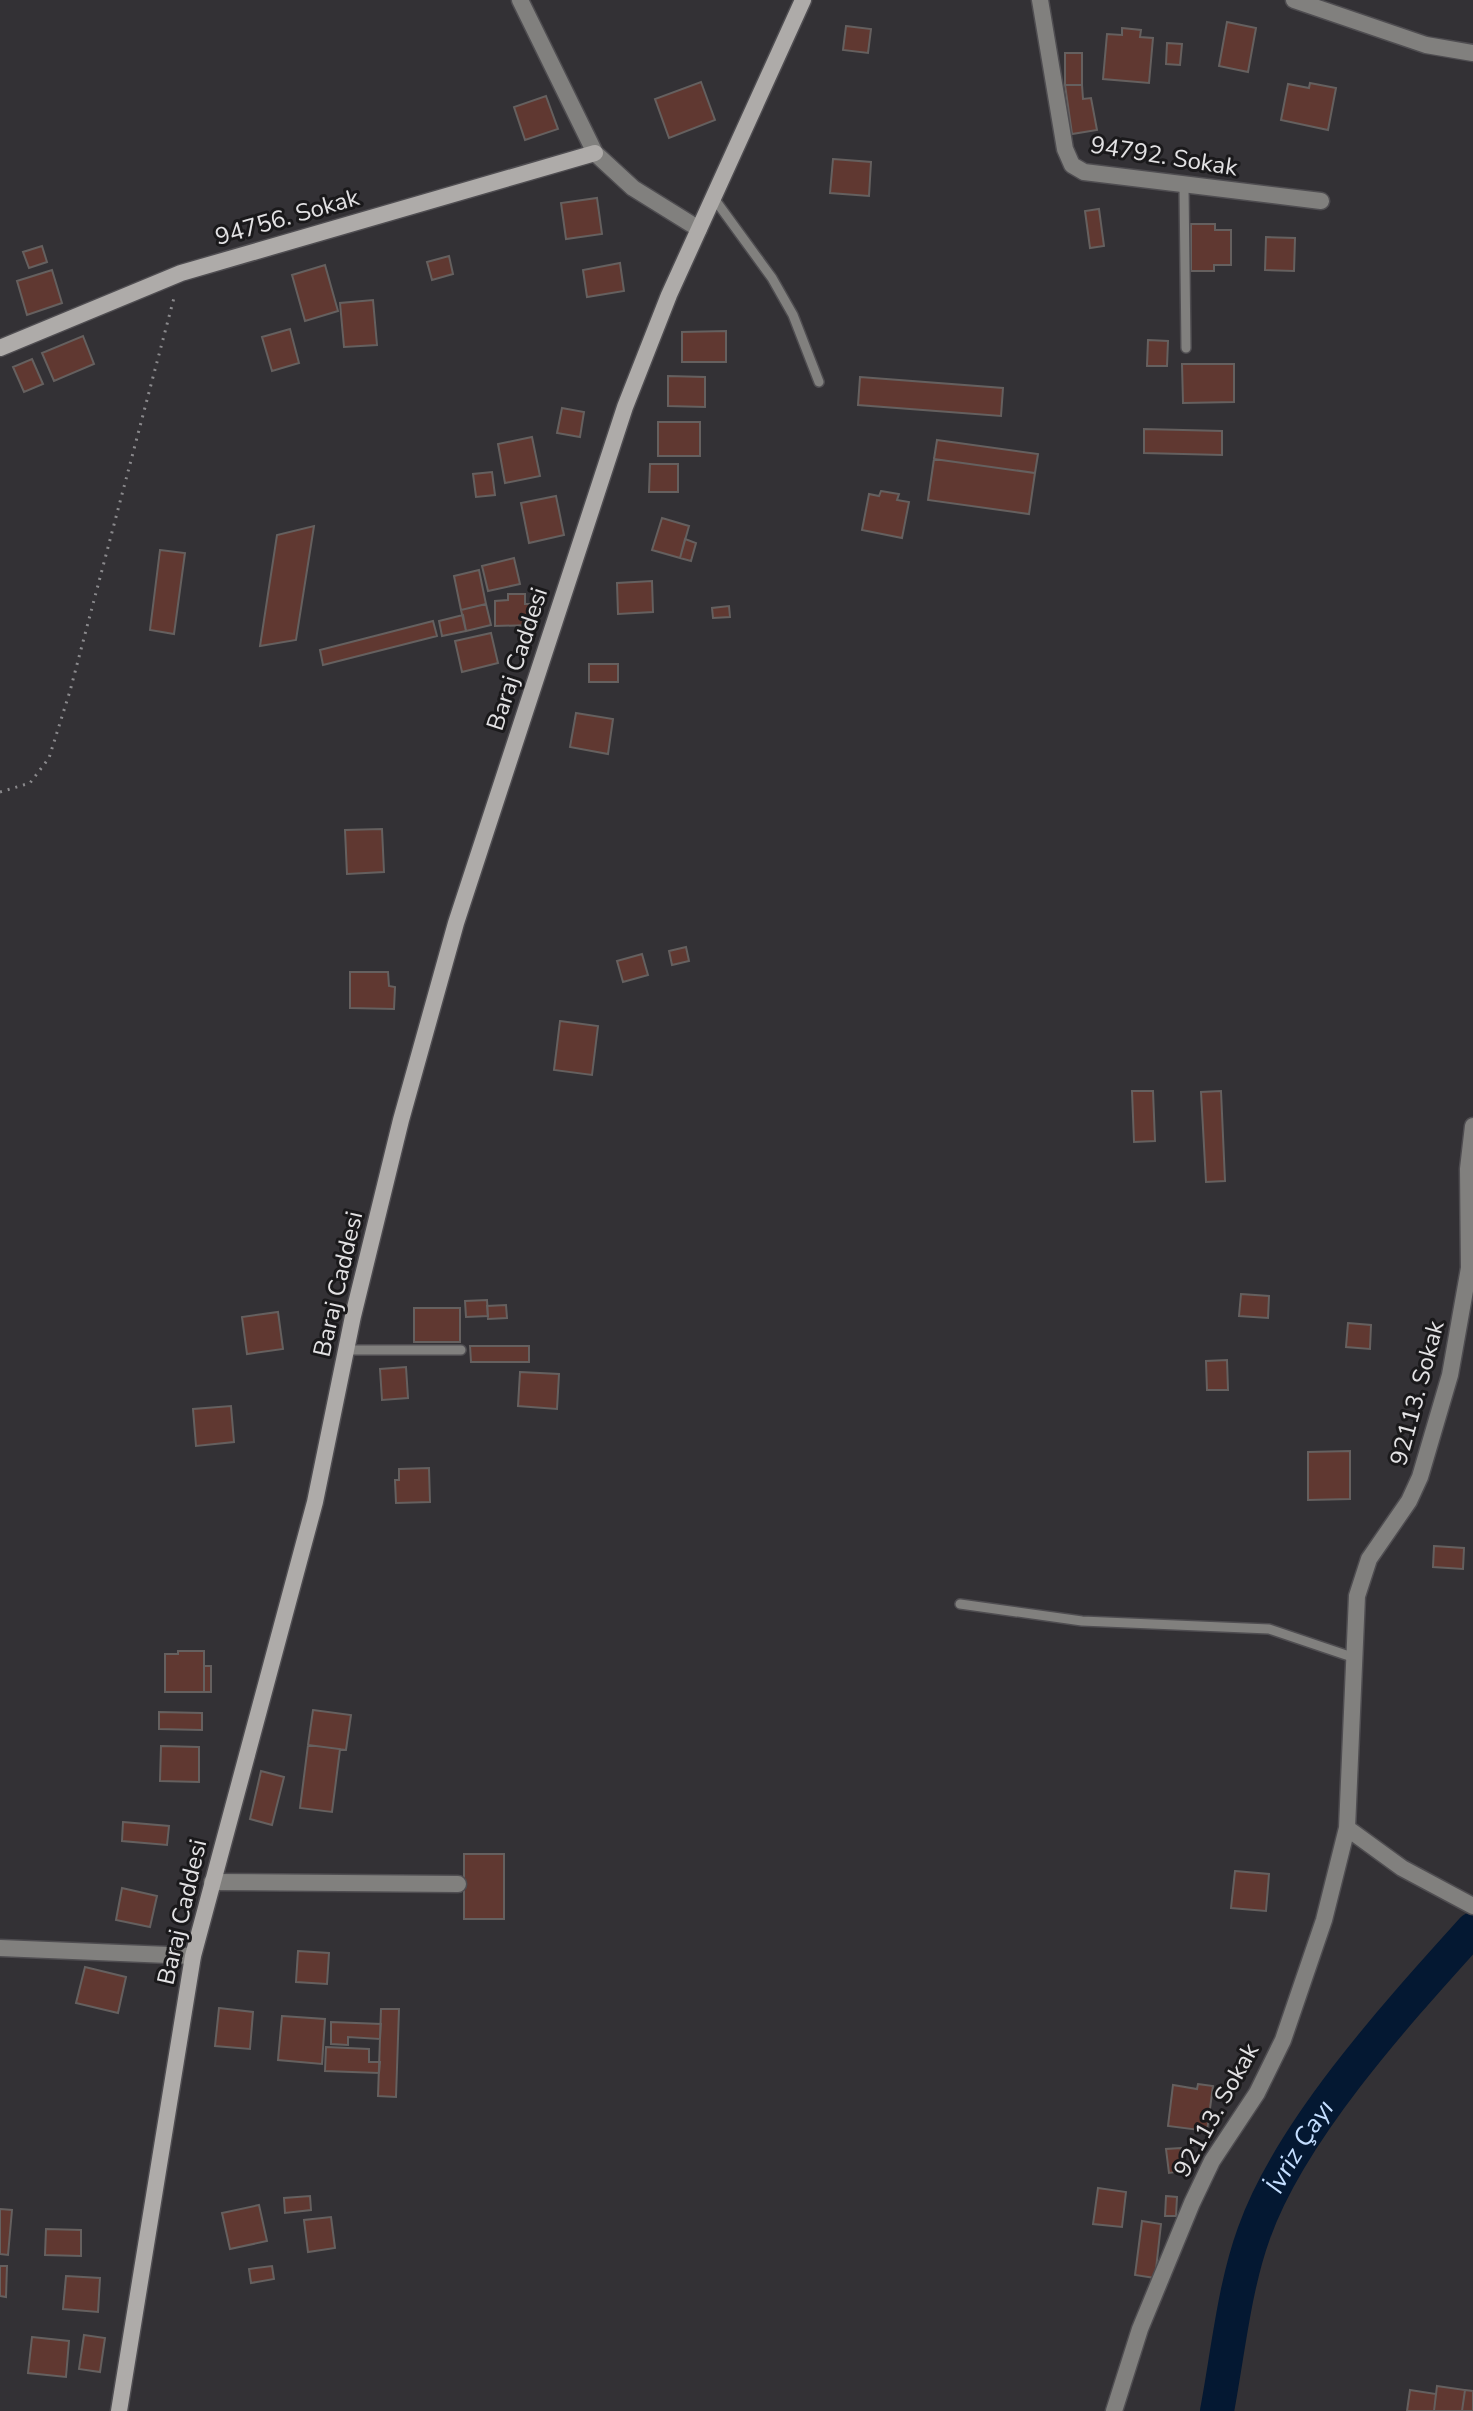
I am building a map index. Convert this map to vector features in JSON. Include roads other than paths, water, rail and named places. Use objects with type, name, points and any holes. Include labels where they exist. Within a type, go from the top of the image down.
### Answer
[{"type":"main road","name":"Baraj Caddesi","points":[[119,2411],[193,1956],[312,1516],[346,1350],[401,1120],[456,923],[625,407],[699,229],[803,0]]},
{"type":"main road","name":"94756. Sokak","points":[[0,348],[181,273],[595,153]]},
{"type":"street","points":[[520,0],[595,153],[633,188],[699,229]]},
{"type":"street","name":"94792. Sokak","points":[[1040,0],[1065,149],[1072,165],[1084,172],[1184,187],[1321,201]]},
{"type":"street","points":[[1294,0],[1426,45],[1473,53]]},
{"type":"street","name":"92113. Sokak","points":[[1114,2411],[1140,2329],[1192,2203],[1212,2161],[1257,2093],[1302,1993],[1328,1907],[1347,1828],[1362,1574],[1409,1501],[1450,1375],[1469,1268],[1468,1169],[1473,1126]]},
{"type":"street","points":[[1347,1828],[1402,1868],[1473,1906]]},
{"type":"street","points":[[212,1882],[458,1884]]},
{"type":"street","points":[[0,1948],[193,1956]]},
{"type":"lane","points":[[1184,187],[1186,348]]},
{"type":"lane","points":[[713,197],[772,278],[793,315],[819,382]]},
{"type":"lane","points":[[346,1350],[461,1350]]},
{"type":"lane","points":[[960,1604],[1082,1621],[1269,1629],[1355,1658]]},
{"type":"waterway","name":"İvriz Çayı","points":[[1217,2411],[1241,2276],[1271,2193],[1293,2153],[1350,2073],[1473,1929]]}]
